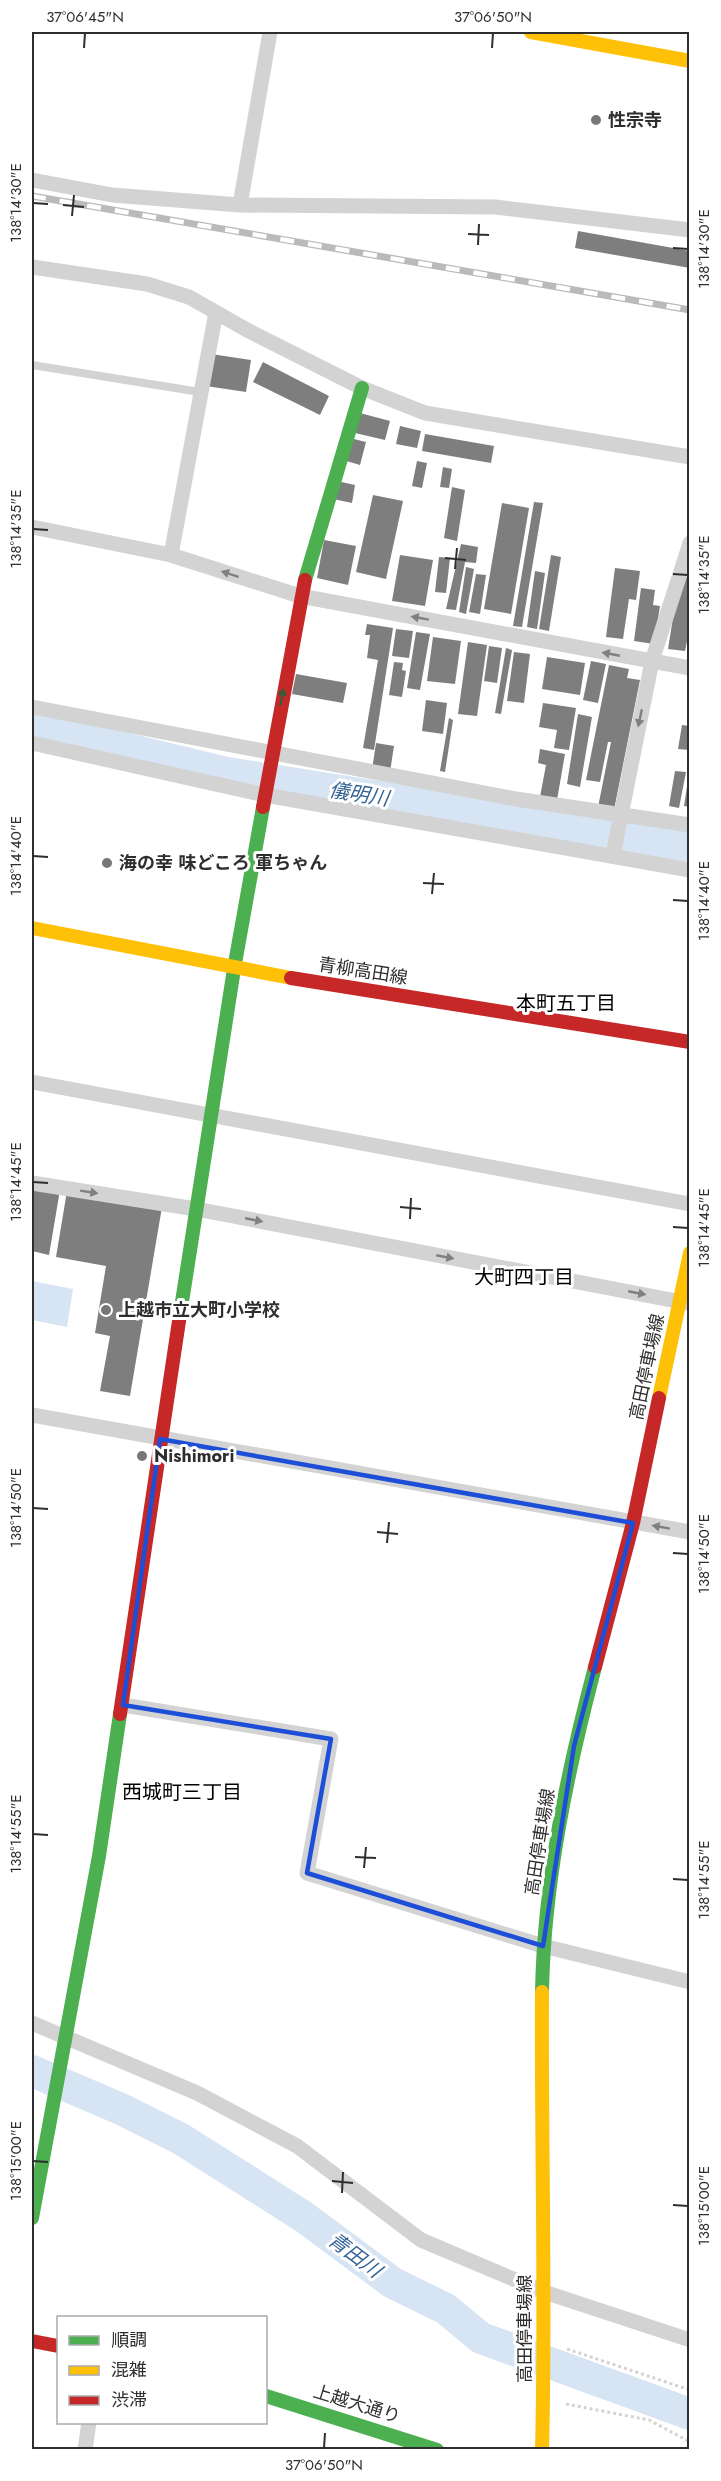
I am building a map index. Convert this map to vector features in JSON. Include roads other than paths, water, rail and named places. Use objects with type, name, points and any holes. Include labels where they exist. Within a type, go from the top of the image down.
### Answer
[{"type":"main road","points":[[531,32],[690,61]]},
{"type":"main road","points":[[32,2217],[99,1856],[123,1705],[160,1439],[234,969],[300,596],[362,388]]},
{"type":"main road","name":"青柳高田線","points":[[32,928],[234,969],[690,1042]]},
{"type":"main road","name":"高田停車場線","points":[[542,2450],[545,2329],[541,2110],[543,1946],[559,1823],[574,1746],[633,1523],[684,1302],[690,1253]]},
{"type":"main road","points":[[32,2341],[57,2346]]},
{"type":"main road","name":"上越大通り","points":[[267,2396],[436,2450]]},
{"type":"street","points":[[240,205],[270,32]]},
{"type":"street","points":[[615,48],[618,32]]},
{"type":"street","points":[[32,180],[111,195],[240,205],[495,207],[690,230]]},
{"type":"street","points":[[32,267],[147,284],[189,297],[362,388],[425,413],[690,458]]},
{"type":"street","points":[[171,555],[216,312]]},
{"type":"street","points":[[32,527],[171,555],[300,596],[690,668]]},
{"type":"street","points":[[614,851],[652,661],[690,543]]},
{"type":"street","points":[[32,707],[271,759],[620,816],[690,825]]},
{"type":"street","points":[[32,743],[265,795],[614,851],[690,870]]},
{"type":"street","points":[[32,1082],[690,1204]]},
{"type":"street","points":[[32,1183],[196,1209],[684,1302]]},
{"type":"street","points":[[32,1415],[690,1532]]},
{"type":"street","points":[[123,1705],[331,1739],[307,1873],[543,1946],[690,1982]]},
{"type":"street","points":[[32,2023],[63,2043],[197,2093],[297,2146],[421,2240],[544,2292],[690,2340]]},
{"type":"street","points":[[85,2450],[89,2424]]},
{"type":"lane","points":[[32,365],[200,392]]},
{"type":"water","points":[[32,1281],[73,1289],[67,1327],[32,1320]]},
{"type":"waterway","name":"儀明川","points":[[32,726],[227,773],[690,846]]},
{"type":"waterway","name":"青田川","points":[[32,2071],[121,2109],[181,2139],[304,2217],[393,2283],[446,2309],[481,2338],[690,2414]]},
{"type":"railway","points":[[32,196],[690,310]]},
{"type":"place","name":"性宗寺","points":[[596,120]]},
{"type":"place","name":"海の幸 味どころ 軍ちゃん","points":[[107,863]]},
{"type":"place","name":"上越市立大町小学校","points":[[106,1310]]},
{"type":"place","name":"Nishimori","points":[[142,1456]]},
{"type":"district","name":"本町五丁目","points":[[566,1003]]},
{"type":"district","name":"大町四丁目","points":[[524,1277]]},
{"type":"district","name":"西城町三丁目","points":[[182,1792]]}]
